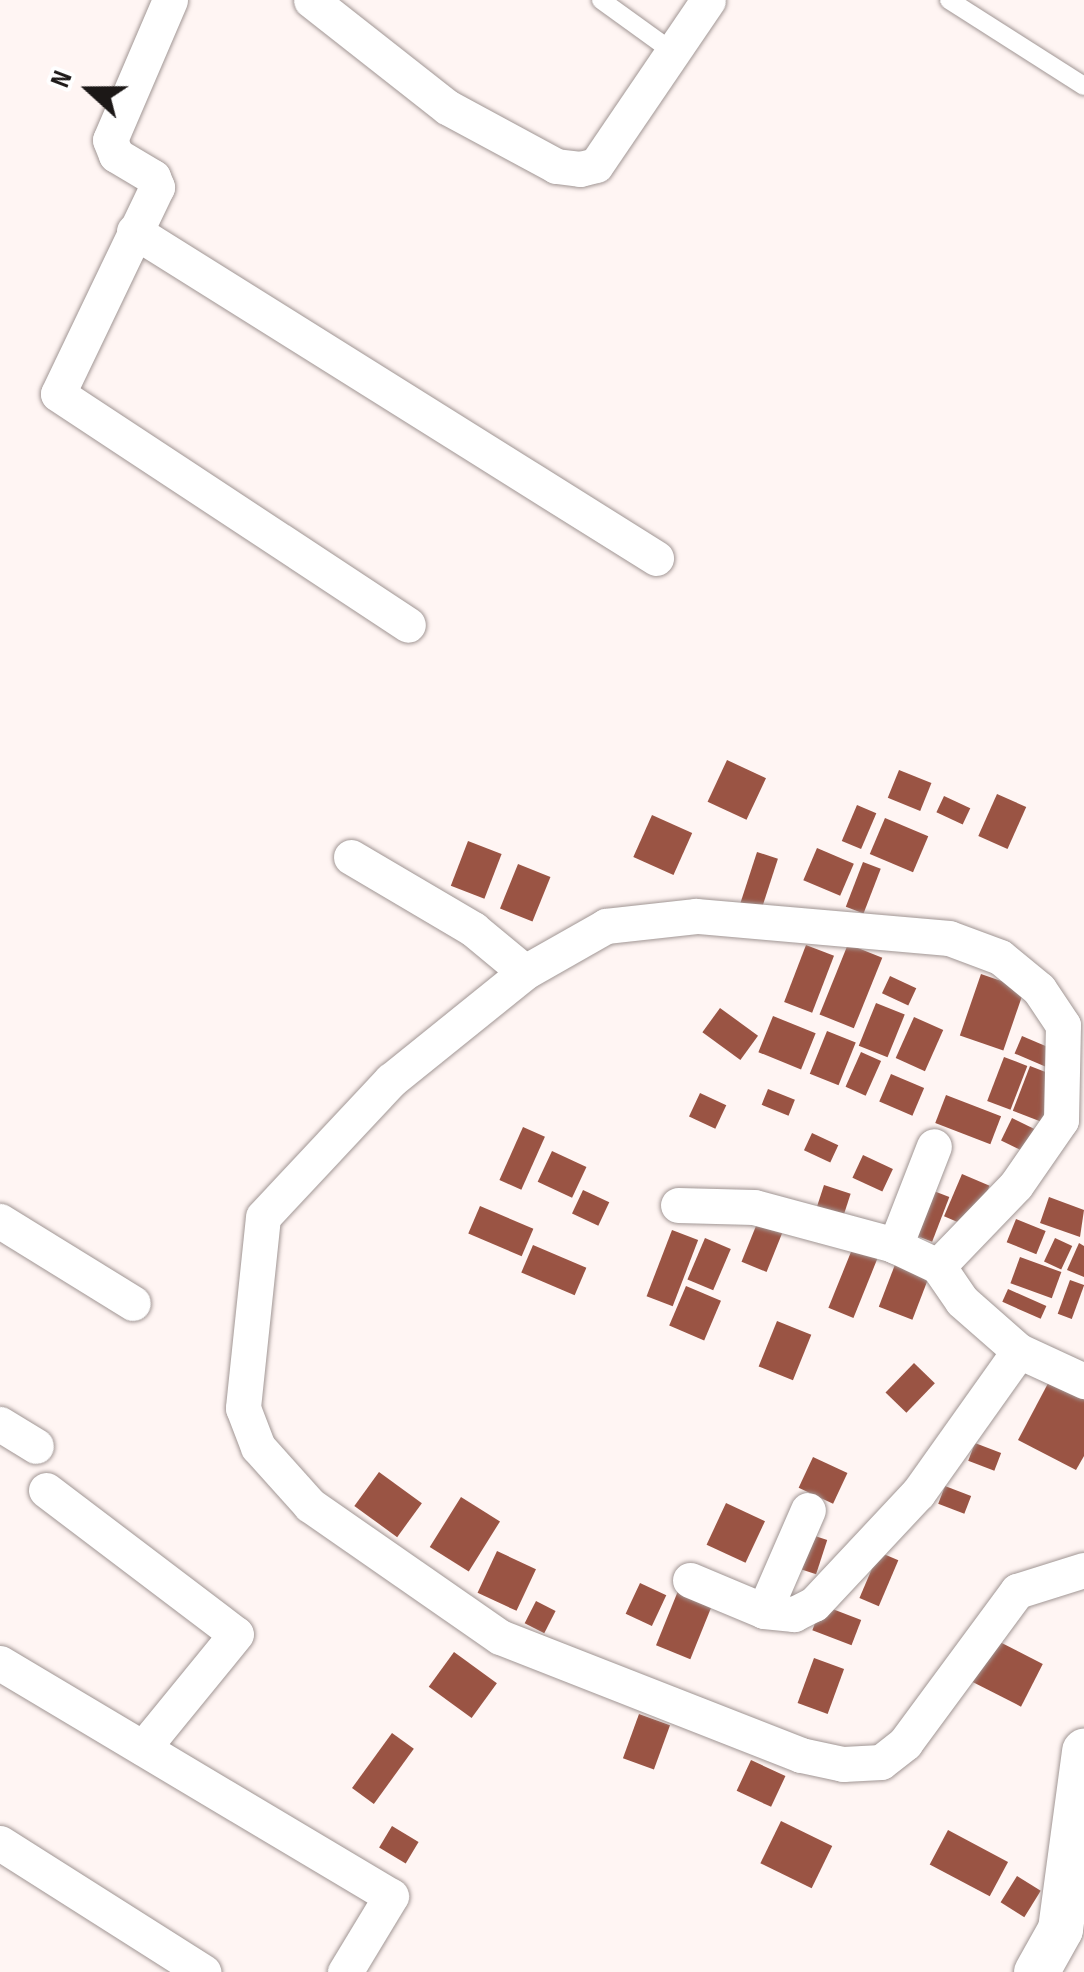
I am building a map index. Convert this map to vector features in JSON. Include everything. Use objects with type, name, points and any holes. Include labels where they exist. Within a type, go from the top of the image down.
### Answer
[{"type":"street","points":[[170,0],[110,140],[116,155],[157,182],[58,394],[408,625]]},
{"type":"street","points":[[311,0],[447,107],[556,166],[596,165],[708,0]]},
{"type":"street","points":[[134,230],[656,558]]},
{"type":"street","points":[[351,858],[474,929],[524,972]]},
{"type":"street","points":[[938,1266],[1016,1185],[1061,1120],[1063,1025],[1039,989],[1000,957],[948,938],[696,916],[606,926],[524,972],[391,1080],[263,1217],[243,1408],[258,1447],[310,1504],[500,1636],[843,1764],[881,1762],[905,1743],[1017,1591],[1084,1570]]},
{"type":"street","points":[[895,1246],[934,1146]]},
{"type":"street","points":[[678,1204],[754,1206],[895,1246],[938,1266],[962,1301],[1019,1351],[1084,1381]]},
{"type":"street","points":[[0,1221],[134,1303]]},
{"type":"street","points":[[690,1580],[764,1611],[794,1614],[840,1578],[918,1494],[1019,1351]]},
{"type":"street","points":[[0,1424],[36,1446]]},
{"type":"street","points":[[46,1490],[236,1634],[142,1748]]},
{"type":"street","points":[[764,1611],[808,1510]]},
{"type":"street","points":[[0,1663],[391,1896],[345,1972]]},
{"type":"street","points":[[1036,1972],[1060,1929],[1084,1751]]},
{"type":"street","points":[[0,1842],[202,1972]]},
{"type":"lane","points":[[601,0],[672,52]]},
{"type":"lane","points":[[949,0],[1084,86]]},
{"type":"building","points":[[727,760],[766,778],[747,820],[708,802]]},
{"type":"building","points":[[899,770],[931,783],[920,811],[888,798]]},
{"type":"building","points":[[997,794],[1026,807],[1008,849],[978,836]]},
{"type":"building","points":[[944,796],[970,808],[963,825],[936,812]]},
{"type":"building","points":[[857,805],[876,813],[861,849],[842,841]]},
{"type":"building","points":[[652,815],[692,833],[673,875],[633,857]]},
{"type":"building","points":[[885,818],[928,836],[913,872],[870,854]]},
{"type":"building","points":[[468,841],[502,854],[484,899],[451,886]]},
{"type":"building","points":[[817,848],[854,864],[840,896],[803,880]]},
{"type":"building","points":[[757,852],[778,859],[759,917],[738,910]]},
{"type":"building","points":[[863,862],[881,869],[864,914],[846,907]]},
{"type":"building","points":[[518,864],[550,877],[532,922],[500,909]]},
{"type":"building","points":[[848,944],[882,958],[854,1028],[820,1014]]},
{"type":"building","points":[[806,945],[834,956],[812,1013],[784,1002]]},
{"type":"building","points":[[981,974],[1024,989],[1003,1050],[960,1035]]},
{"type":"building","points":[[890,976],[916,988],[908,1005],[882,993]]},
{"type":"building","points":[[876,1003],[905,1015],[888,1057],[859,1046]]},
{"type":"building","points":[[720,1008],[758,1036],[740,1060],[702,1032]]},
{"type":"building","points":[[773,1016],[816,1033],[801,1069],[758,1052]]},
{"type":"building","points":[[914,1017],[943,1030],[925,1071],[896,1058]]},
{"type":"building","points":[[827,1031],[856,1043],[839,1085],[810,1074]]},
{"type":"building","points":[[1022,1036],[1063,1053],[1055,1071],[1015,1053]]},
{"type":"building","points":[[861,1052],[881,1061],[866,1096],[846,1087]]},
{"type":"building","points":[[1004,1057],[1027,1066],[1010,1110],[987,1101]]},
{"type":"building","points":[[1030,1066],[1064,1079],[1046,1124],[1013,1111]]},
{"type":"building","points":[[891,1074],[924,1088],[912,1116],[879,1102]]},
{"type":"building","points":[[768,1089],[795,1100],[789,1116],[762,1105]]},
{"type":"building","points":[[700,1093],[726,1105],[715,1129],[689,1117]]},
{"type":"building","points":[[946,1095],[1001,1116],[990,1144],[935,1123]]},
{"type":"building","points":[[1012,1118],[1043,1133],[1032,1155],[1001,1140]]},
{"type":"building","points":[[523,1127],[545,1137],[521,1190],[499,1180]]},
{"type":"building","points":[[812,1133],[838,1145],[830,1162],[804,1150]]},
{"type":"building","points":[[552,1151],[586,1167],[572,1198],[538,1182]]},
{"type":"building","points":[[863,1155],[893,1169],[882,1192],[852,1178]]},
{"type":"building","points":[[962,1174],[990,1186],[972,1228],[944,1216]]},
{"type":"building","points":[[824,1185],[851,1194],[843,1217],[816,1209]]},
{"type":"building","points":[[926,1188],[949,1197],[932,1242],[909,1233]]},
{"type":"building","points":[[583,1190],[609,1202],[598,1226],[572,1214]]},
{"type":"building","points":[[1049,1197],[1084,1210],[1080,1237],[1040,1223]]},
{"type":"building","points":[[480,1206],[533,1229],[522,1256],[468,1234]]},
{"type":"building","points":[[1016,1219],[1046,1231],[1036,1254],[1007,1242]]},
{"type":"building","points":[[758,1221],[783,1231],[767,1272],[742,1262]]},
{"type":"building","points":[[672,1230],[698,1240],[673,1306],[647,1296]]},
{"type":"building","points":[[705,1238],[731,1249],[713,1290],[687,1279]]},
{"type":"building","points":[[1055,1238],[1072,1246],[1061,1270],[1044,1262]]},
{"type":"building","points":[[855,1242],[880,1252],[853,1318],[828,1308]]},
{"type":"building","points":[[1079,1243],[1084,1246],[1084,1277],[1067,1270]]},
{"type":"building","points":[[533,1245],[586,1268],[575,1295],[521,1273]]},
{"type":"building","points":[[1020,1257],[1061,1272],[1052,1298],[1010,1283]]},
{"type":"building","points":[[896,1262],[930,1275],[912,1320],[879,1307]]},
{"type":"building","points":[[1070,1280],[1084,1285],[1072,1319],[1058,1314]]},
{"type":"building","points":[[686,1286],[721,1301],[704,1340],[669,1326]]},
{"type":"building","points":[[1008,1289],[1046,1306],[1041,1319],[1002,1302]]},
{"type":"building","points":[[777,1321],[811,1335],[793,1380],[759,1366]]},
{"type":"building","points":[[914,1363],[935,1383],[906,1413],[886,1392]]},
{"type":"building","points":[[1054,1372],[1084,1388],[1084,1456],[1076,1470],[1018,1440]]},
{"type":"building","points":[[975,1443],[1001,1453],[994,1471],[968,1461]]},
{"type":"building","points":[[813,1457],[847,1473],[833,1504],[799,1488]]},
{"type":"building","points":[[379,1472],[422,1503],[397,1537],[354,1506]]},
{"type":"building","points":[[945,1486],[971,1496],[964,1514],[938,1504]]},
{"type":"building","points":[[461,1497],[500,1521],[469,1571],[430,1547]]},
{"type":"building","points":[[726,1503],[765,1521],[746,1563],[707,1545]]},
{"type":"building","points":[[812,1535],[827,1540],[816,1574],[801,1569]]},
{"type":"building","points":[[497,1551],[536,1569],[517,1611],[478,1593]]},
{"type":"building","points":[[879,1552],[898,1560],[879,1606],[859,1598]]},
{"type":"building","points":[[640,1583],[666,1595],[652,1626],[626,1614]]},
{"type":"building","points":[[680,1586],[714,1600],[690,1659],[656,1645]]},
{"type":"building","points":[[536,1601],[556,1611],[544,1633],[525,1623]]},
{"type":"building","points":[[822,1605],[861,1620],[852,1645],[812,1630]]},
{"type":"building","points":[[992,1638],[1043,1664],[1021,1707],[970,1681]]},
{"type":"building","points":[[454,1652],[497,1683],[472,1718],[429,1687]]},
{"type":"building","points":[[814,1658],[844,1669],[828,1714],[798,1703]]},
{"type":"building","points":[[639,1714],[670,1725],[654,1769],[623,1758]]},
{"type":"building","points":[[392,1733],[414,1749],[374,1804],[352,1788]]},
{"type":"building","points":[[751,1760],[785,1776],[771,1807],[737,1791]]},
{"type":"building","points":[[781,1821],[832,1846],[812,1888],[760,1863]]},
{"type":"building","points":[[392,1826],[419,1842],[406,1863],[379,1847]]},
{"type":"building","points":[[948,1830],[1008,1862],[990,1896],[930,1864]]},
{"type":"building","points":[[1017,1876],[1041,1891],[1024,1917],[1001,1902]]}]
